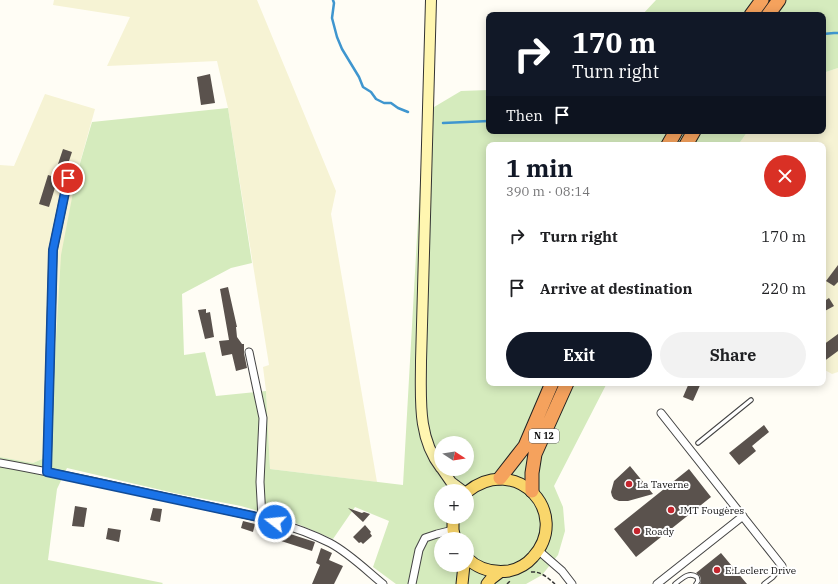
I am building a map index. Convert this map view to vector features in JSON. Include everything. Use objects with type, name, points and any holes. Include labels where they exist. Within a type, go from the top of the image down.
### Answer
[{"type":"highway","points":[[753,12],[762,0]]},
{"type":"highway","points":[[770,12],[779,0]]},
{"type":"highway","name":"N 12","points":[[500,478],[525,446],[551,386]]},
{"type":"highway","name":"N 12","points":[[532,491],[532,473],[536,454],[566,386]]},
{"type":"main road","points":[[432,0],[421,361],[422,420],[429,446],[434,456]]},
{"type":"main road","points":[[446,476],[454,484]]},
{"type":"main road","points":[[474,487],[488,480],[500,478],[512,480],[522,484],[532,491],[541,504],[546,520],[545,536],[539,551],[528,562],[515,570],[500,572],[486,570],[474,564]]},
{"type":"main road","points":[[462,584],[463,572]]},
{"type":"main road","points":[[487,584],[491,578],[500,572]]},
{"type":"street","points":[[47,472],[53,250],[68,178]]},
{"type":"street","points":[[249,352],[263,418],[260,482],[262,518]]},
{"type":"street","points":[[661,413],[782,566]]},
{"type":"street","points":[[0,463],[262,518],[302,531],[330,544],[348,556],[382,584]]},
{"type":"street","points":[[657,584],[743,516]]},
{"type":"street","points":[[412,584],[419,550],[425,538],[434,535]]},
{"type":"street","points":[[539,551],[562,571],[572,584]]},
{"type":"lane","points":[[698,443],[751,400]]},
{"type":"lane","points":[[764,584],[773,577],[782,566]]},
{"type":"lane","points":[[675,584],[688,574],[692,574],[697,577],[698,581],[696,584]]},
{"type":"path","points":[[528,572],[535,572],[547,577],[555,584]]},
{"type":"path","points":[[507,584],[511,580]]},
{"type":"shaded area","points":[[54,0],[257,0],[336,191],[331,214],[377,482],[270,469],[266,391],[263,367],[269,365],[228,108],[217,61],[107,66],[130,17],[53,5]]},
{"type":"shaded area","points":[[838,68],[838,372],[832,374],[826,371],[826,142],[740,142],[746,134],[826,134],[826,72]]},
{"type":"shaded area","points":[[45,94],[95,109],[76,177],[49,456],[33,463],[0,457],[0,165],[14,166]]},
{"type":"green space","points":[[656,0],[838,0],[838,68],[826,72],[826,12],[645,12]]},
{"type":"green space","points":[[486,90],[486,134],[746,134],[740,142],[486,142],[486,386],[605,386],[554,486],[563,507],[565,531],[558,555],[542,575],[526,584],[396,584],[373,567],[389,521],[355,507],[333,539],[286,519],[241,506],[174,493],[67,468],[57,489],[48,560],[163,583],[0,584],[0,457],[33,463],[49,456],[61,255],[76,177],[92,122],[228,108],[252,263],[231,268],[182,294],[184,355],[205,352],[216,396],[266,391],[270,469],[403,485],[424,113],[461,91]]},
{"type":"building","points":[[210,74],[215,103],[201,105],[197,77]]},
{"type":"building","points":[[63,149],[72,152],[67,167],[58,164]]},
{"type":"building","points":[[48,175],[58,178],[49,207],[39,204]]},
{"type":"building","points":[[838,265],[838,282],[834,286],[826,281]]},
{"type":"building","points":[[228,287],[237,327],[237,337],[242,344],[244,344],[247,368],[236,371],[232,354],[222,356],[219,341],[229,340],[220,289]]},
{"type":"building","points":[[829,298],[834,306],[826,310],[826,300]]},
{"type":"building","points":[[206,309],[206,313],[210,312],[214,337],[205,339],[198,310]]},
{"type":"building","points":[[838,334],[838,351],[826,360],[826,343]]},
{"type":"building","points":[[688,386],[700,386],[693,401],[683,397]]},
{"type":"building","points":[[764,425],[769,432],[752,446],[756,451],[739,465],[729,453]]},
{"type":"building","name":"La Taverne","points":[[630,466],[653,494],[628,501],[619,501],[614,499],[611,492],[614,481]]},
{"type":"building","points":[[689,469],[711,497],[636,557],[614,529]]},
{"type":"building","points":[[75,506],[87,508],[84,527],[72,526]]},
{"type":"building","points":[[153,508],[162,509],[160,522],[150,520]]},
{"type":"building","points":[[348,508],[362,513],[364,512],[370,514],[363,522]]},
{"type":"building","points":[[243,521],[255,524],[253,532],[241,528]]},
{"type":"building","points":[[365,525],[371,532],[370,533],[372,536],[363,544],[361,542],[359,543],[353,537]]},
{"type":"building","points":[[108,528],[121,530],[119,542],[106,539]]},
{"type":"building","points":[[281,531],[315,542],[312,551],[278,540]]},
{"type":"building","points":[[321,548],[332,553],[329,560],[343,566],[334,584],[312,584],[320,565],[316,563]]},
{"type":"building","name":"E.Leclerc Drive","points":[[721,553],[747,584],[700,584],[700,576],[696,573]]},
{"type":"waterway","points":[[333,0],[332,18],[337,37],[363,87],[371,92],[376,99],[384,103],[391,103],[408,112]]},
{"type":"waterway","points":[[826,34],[838,33]]},
{"type":"waterway","points":[[443,123],[486,121]]},
{"type":"place","name":"La Taverne","points":[[629,484]]},
{"type":"place","name":"JMT Fougères","points":[[671,510]]},
{"type":"place","name":"Roady","points":[[637,531]]},
{"type":"place","name":"E.Leclerc Drive","points":[[717,570]]},
{"type":"route","points":[[68,178],[53,250],[47,472],[275,522]]}]
